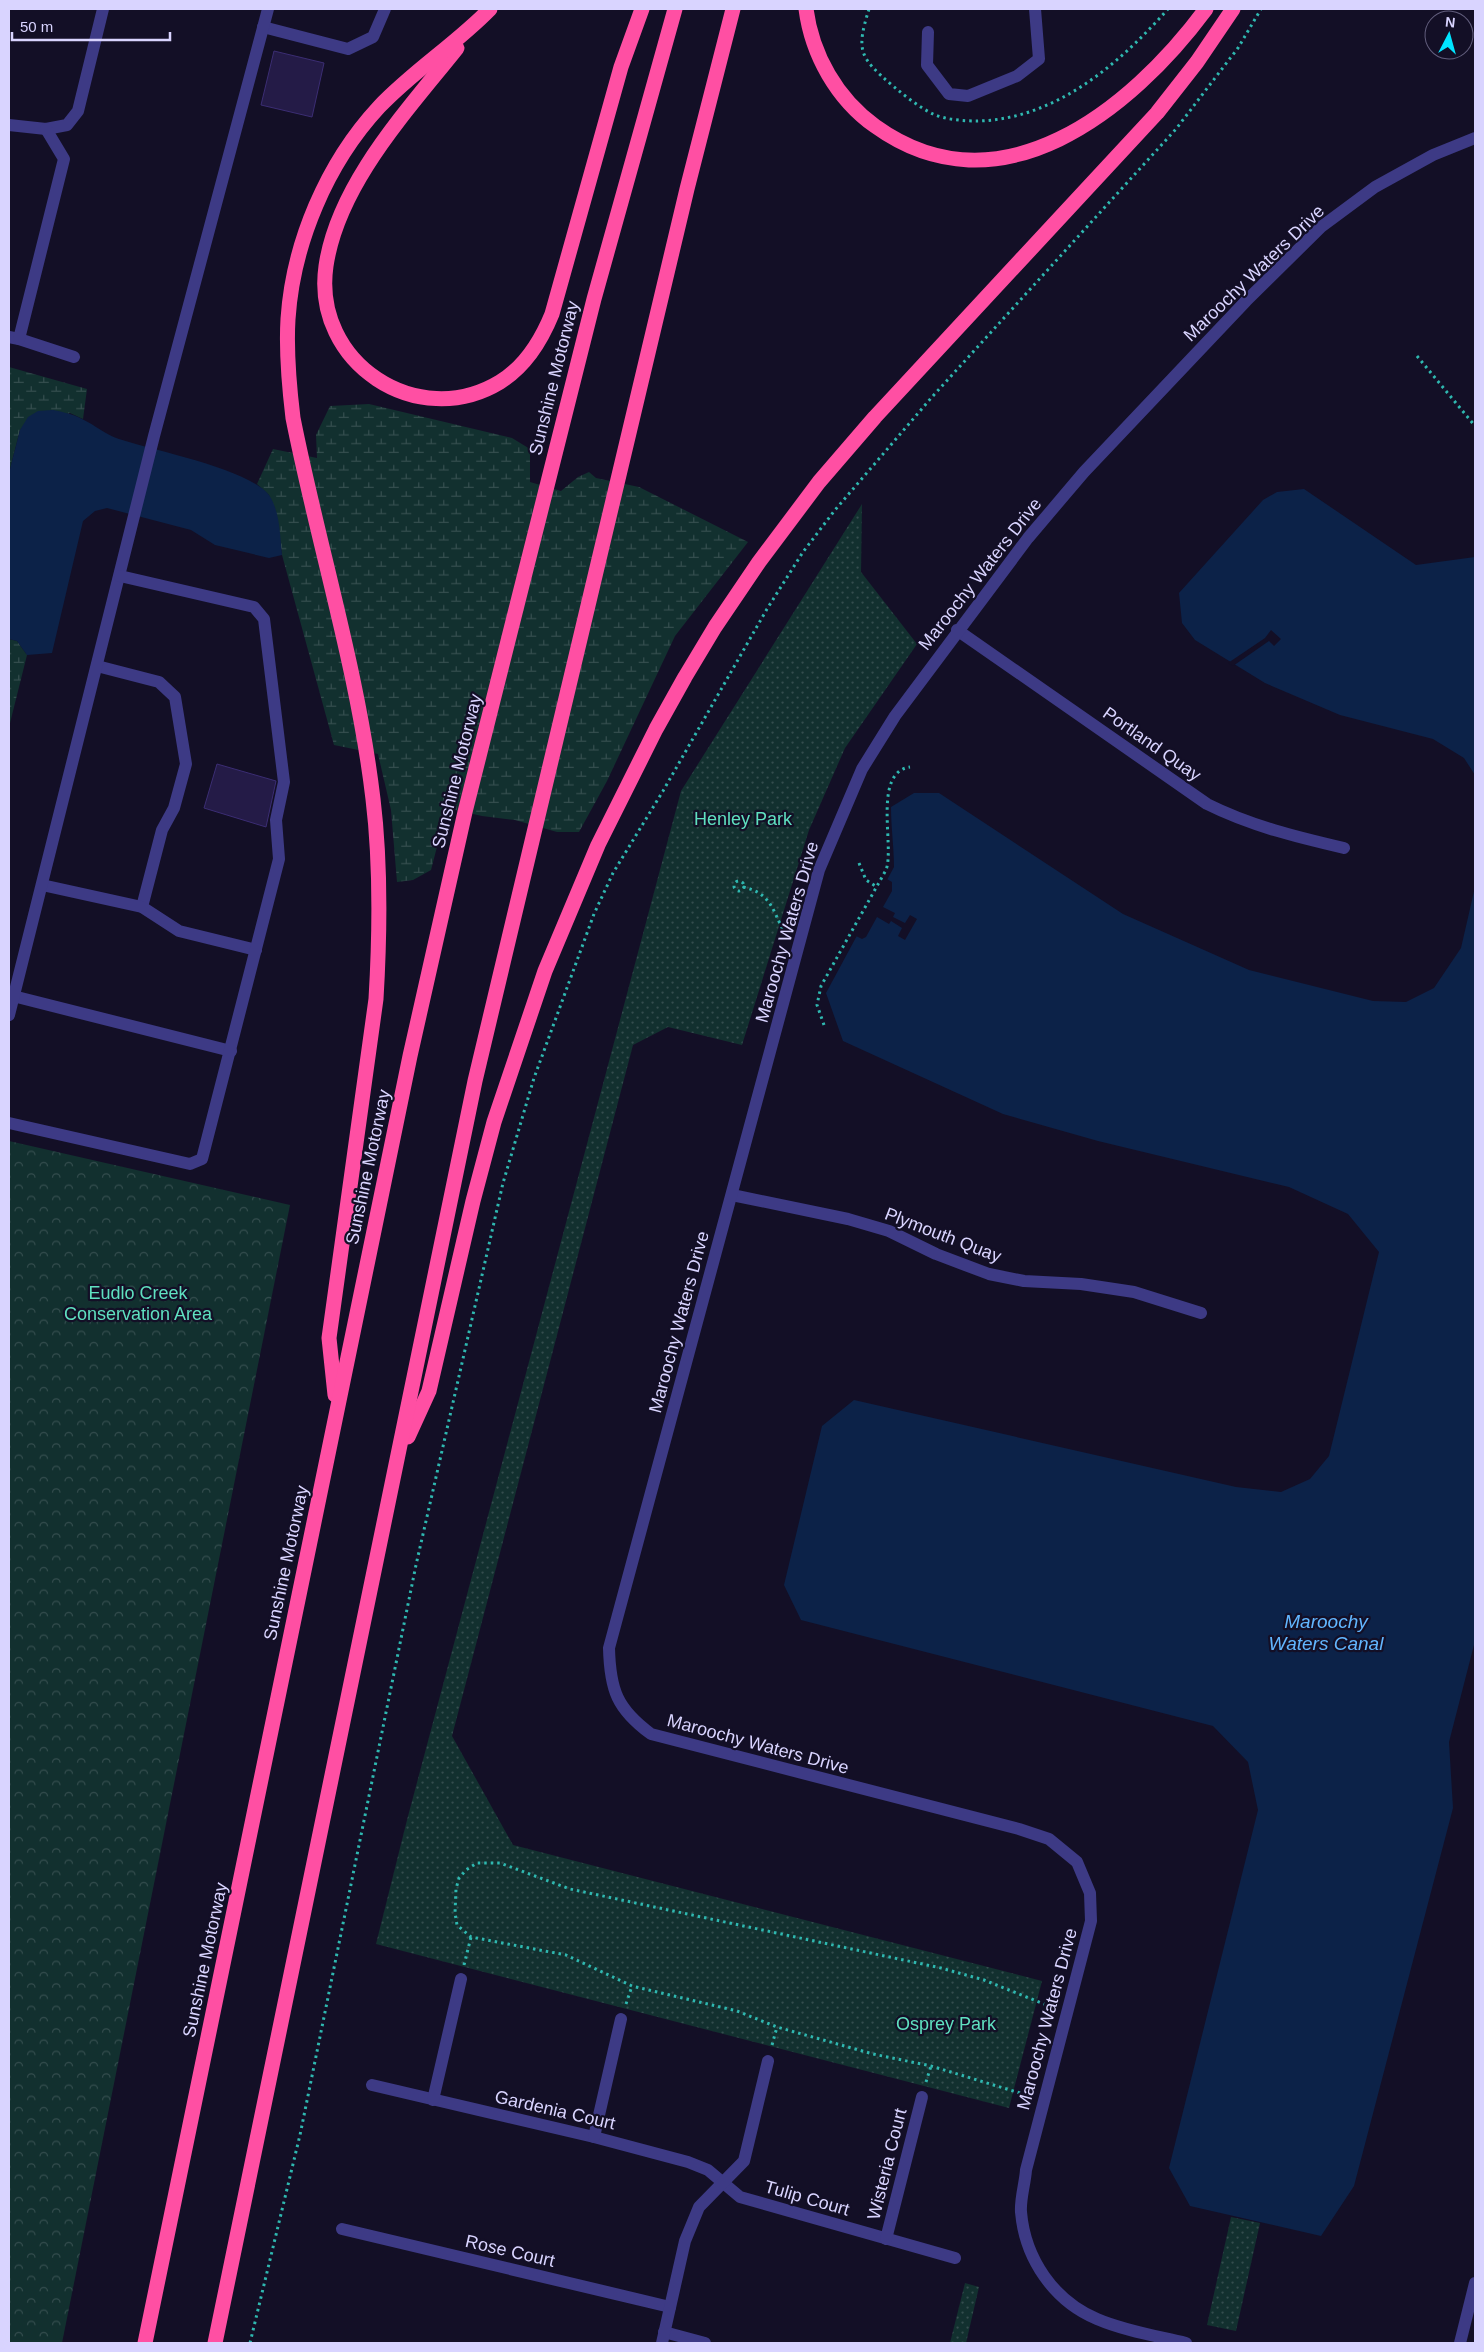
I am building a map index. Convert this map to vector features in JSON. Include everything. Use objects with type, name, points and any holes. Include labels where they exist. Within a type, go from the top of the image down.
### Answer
[{"type":"highway","points":[[486,13],[375,154],[340,218],[326,268],[329,314],[337,338],[346,352],[376,379],[411,393],[432,398],[453,398],[476,392],[500,382],[520,367],[534,351],[544,334],[552,314],[621,67],[642,9]]},
{"type":"highway","name":"Sunshine Motorway","points":[[145,2343],[410,1056],[465,812],[594,299],[675,9]]},
{"type":"highway","points":[[215,2343],[486,1033],[686,189],[733,9]]},
{"type":"highway","points":[[806,9],[813,39],[822,63],[848,102],[868,122],[888,136],[908,146],[945,157],[975,160],[1022,154],[1079,130],[1135,88],[1179,42],[1206,9]]},
{"type":"highway","points":[[397,1463],[429,1391],[473,1201],[494,1122],[545,971],[598,845],[656,729],[685,677],[715,627],[759,562],[819,482],[875,417],[1157,113],[1197,62],[1233,9]]},
{"type":"highway","points":[[337,1409],[329,1338],[376,999],[379,954],[378,857],[373,799],[366,751],[293,418],[289,386],[288,318],[303,241],[328,182],[344,152],[380,106],[486,13]]},
{"type":"street","points":[[9,125],[46,129],[67,125],[78,110],[104,9]]},
{"type":"street","points":[[9,1015],[98,666],[154,436],[268,9]]},
{"type":"street","points":[[263,27],[348,49],[374,36],[385,9]]},
{"type":"street","points":[[928,32],[927,65],[950,94],[968,96],[1017,76],[1039,59],[1035,9]]},
{"type":"street","points":[[46,129],[64,159],[14,338],[74,357]]},
{"type":"street","name":"Maroochy Waters Drive","points":[[1186,2343],[1096,2319],[1064,2300],[1044,2278],[1028,2246],[1021,2211],[1026,2170],[1091,1921],[1090,1893],[1077,1862],[1050,1839],[1019,1829],[651,1734],[632,1720],[616,1697],[610,1675],[609,1648],[819,870],[867,761],[894,716],[1028,538],[1084,472],[1246,301],[1321,227],[1375,187],[1433,155],[1475,138]]},
{"type":"street","points":[[9,1123],[190,1164],[202,1159],[279,860],[276,820],[284,782],[264,619],[254,607],[120,576]]},
{"type":"street","name":"Portland Quay","points":[[957,630],[1207,804],[1231,816],[1286,834],[1344,848]]},
{"type":"street","points":[[98,666],[159,682],[175,697],[186,764],[174,808],[162,830],[142,907]]},
{"type":"street","points":[[42,885],[142,907],[179,931],[256,950]]},
{"type":"street","points":[[13,996],[231,1050]]},
{"type":"street","name":"Plymouth Quay","points":[[732,1195],[848,1219],[889,1231],[936,1254],[989,1274],[1024,1281],[1081,1284],[1134,1292],[1201,1313]]},
{"type":"street","points":[[433,2100],[461,1979]]},
{"type":"street","points":[[594,2137],[621,2019]]},
{"type":"street","points":[[705,2343],[663,2338],[685,2241],[699,2207],[744,2161],[768,2061]]},
{"type":"street","name":"Gardenia Court","points":[[372,2085],[594,2137],[688,2162],[708,2170],[724,2182]]},
{"type":"street","name":"Wisteria Court","points":[[886,2239],[922,2097]]},
{"type":"street","name":"Tulip Court","points":[[724,2182],[740,2198],[955,2258]]},
{"type":"street","name":"Rose Court","points":[[342,2229],[670,2307]]},
{"type":"street","points":[[1460,2343],[1475,2284]]},
{"type":"path","points":[[250,2343],[300,2135],[416,1565],[503,1183],[534,1078],[594,914],[613,873],[664,791],[767,609],[804,552],[847,496],[932,397],[1176,129],[1238,48],[1261,9]]},
{"type":"path","points":[[1417,356],[1475,426]]},
{"type":"path","points":[[824,1025],[817,1005],[821,986],[889,862],[886,818],[889,793],[901,769],[910,767]]},
{"type":"path","points":[[860,863],[866,880],[877,887]]},
{"type":"path","points":[[743,887],[754,889],[768,899],[783,930]]},
{"type":"path","points":[[1020,2093],[931,2066],[873,2054],[776,2027],[737,2010],[632,1986],[566,1955],[471,1937],[457,1925],[455,1913],[459,1878],[476,1863],[500,1863],[570,1889],[941,1968],[984,1980],[1044,2004]]},
{"type":"path","points":[[461,1979],[471,1937]]},
{"type":"green space","points":[[9,367],[87,389],[83,419],[70,413],[20,430],[9,473]]},
{"type":"green space","points":[[369,404],[512,438],[530,449],[530,482],[561,491],[578,477],[589,472],[596,478],[639,487],[748,542],[675,636],[607,781],[579,832],[557,832],[515,820],[482,816],[447,808],[431,870],[413,880],[397,882],[391,810],[378,754],[334,745],[282,555],[277,517],[269,495],[257,484],[273,449],[317,458],[316,435],[330,406]]},
{"type":"green space","points":[[862,504],[861,572],[917,644],[845,748],[809,830],[742,1045],[668,1027],[633,1045],[452,1736],[513,1845],[1042,1981],[1009,2108],[376,1944],[407,1820],[681,791]]},
{"type":"green space","points":[[9,639],[17,641],[27,655],[9,727]]},
{"type":"green space","name":"Eudlo Creek Conservation Area","points":[[9,1141],[290,1205],[62,2343],[9,2343]]},
{"type":"green space","points":[[1231,2217],[1260,2223],[1236,2331],[1207,2325]]},
{"type":"green space","points":[[965,2283],[979,2287],[966,2343],[950,2343]]},
{"type":"water","points":[[53,410],[79,417],[114,437],[199,461],[242,477],[258,486],[273,501],[279,524],[282,555],[269,558],[215,545],[191,530],[107,508],[95,511],[83,521],[52,653],[27,655],[17,641],[9,639],[9,473],[20,430],[28,417],[38,411]]},
{"type":"water","points":[[1304,489],[1416,565],[1475,557],[1475,775],[1464,758],[1433,739],[1340,715],[1265,683],[1195,640],[1182,623],[1179,593],[1263,500],[1277,492]]},
{"type":"water","name":"Maroochy Waters Canal","points":[[914,793],[939,793],[1123,914],[1249,970],[1373,1001],[1406,1002],[1434,988],[1461,948],[1475,887],[1475,1641],[1449,1742],[1453,1808],[1354,2186],[1321,2236],[1190,2206],[1169,2168],[1258,1810],[1248,1762],[1213,1726],[801,1620],[784,1585],[822,1426],[854,1400],[1236,1487],[1281,1492],[1310,1479],[1329,1456],[1379,1252],[1348,1214],[1289,1187],[1098,1141],[1003,1114],[843,1041],[826,993],[894,867],[891,807]]},
{"type":"pier","points":[[1271,630],[1281,639],[1274,646],[1269,641],[1233,666],[1228,663],[1265,638]]},
{"type":"pier","points":[[885,878],[892,882],[892,891],[883,907],[895,913],[893,917],[905,923],[910,915],[917,919],[905,940],[898,936],[902,928],[891,921],[889,924],[877,917],[866,937],[862,939],[854,935]]},
{"type":"building","points":[[274,51],[324,63],[312,117],[261,105]]},
{"type":"building","points":[[217,764],[276,781],[266,827],[204,808]]},
{"type":"park label","name":"Henley Park","points":[[743,819]]},
{"type":"park label","name":"Osprey Park","points":[[946,2024]]}]
